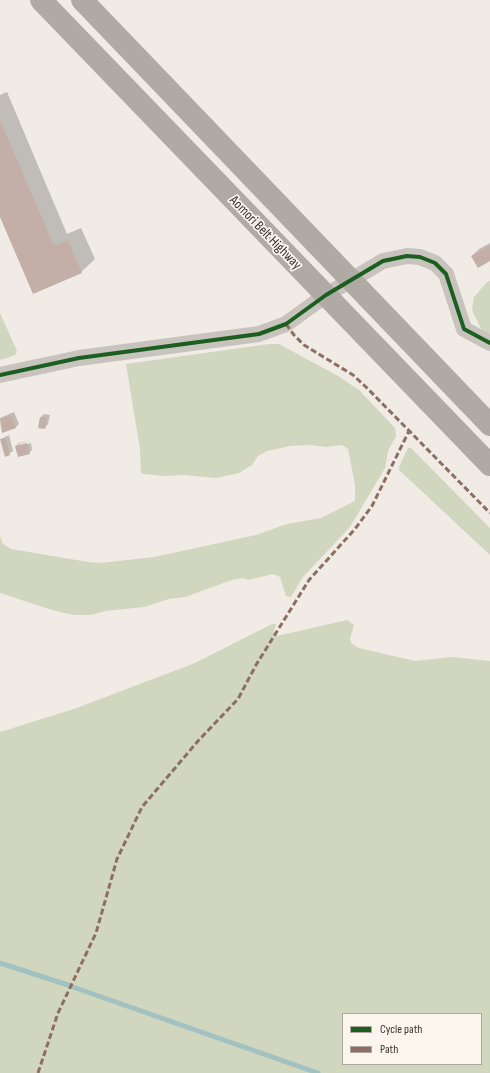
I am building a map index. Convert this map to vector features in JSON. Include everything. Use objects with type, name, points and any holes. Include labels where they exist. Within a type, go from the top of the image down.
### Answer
[{"type":"highway","name":"Aomori Belt Highway","points":[[41,0],[490,465]]},
{"type":"highway","name":"Aomori Belt Highway","points":[[82,0],[490,426]]},
{"type":"street","points":[[0,375],[79,358],[259,334],[286,324],[326,295],[383,261],[407,256],[420,257],[435,263],[446,274],[464,329],[490,343]]},
{"type":"green space","points":[[490,281],[490,334],[482,331],[472,310],[474,297],[487,282]]},
{"type":"green space","points":[[0,313],[17,351],[15,355],[0,360]]},
{"type":"green space","points":[[269,344],[279,344],[338,376],[359,390],[395,428],[396,436],[388,451],[385,468],[350,527],[303,577],[291,597],[286,596],[280,577],[273,574],[248,580],[243,578],[232,580],[185,597],[169,599],[144,607],[106,611],[90,615],[74,615],[52,610],[0,593],[0,536],[3,544],[11,549],[101,563],[154,557],[256,535],[287,524],[321,518],[355,501],[355,485],[348,449],[342,445],[326,447],[310,445],[290,446],[267,451],[258,456],[252,465],[239,473],[216,478],[183,475],[165,476],[143,474],[141,472],[140,449],[126,364]]},
{"type":"green space","points":[[408,448],[411,448],[490,528],[490,555],[399,470]]},
{"type":"green space","points":[[347,620],[354,625],[350,639],[352,644],[359,648],[415,661],[452,657],[490,661],[490,1073],[0,1073],[0,732],[74,709],[195,663],[272,624],[276,624],[274,631],[277,636]]},
{"type":"building","points":[[0,120],[54,246],[68,240],[82,273],[33,294],[0,217]]},
{"type":"building","points":[[490,245],[490,261],[478,268],[471,256]]},
{"type":"building","points":[[11,415],[16,428],[2,433],[0,419]]},
{"type":"building","points":[[40,417],[47,418],[45,429],[38,428]]},
{"type":"building","points":[[6,438],[10,455],[5,457],[0,439]]},
{"type":"building","points":[[27,443],[30,454],[18,457],[15,446]]},
{"type":"waterway","points":[[0,963],[68,985]]},
{"type":"waterway","points":[[73,987],[318,1073]]},
{"type":"marked path","points":[[286,324],[304,345],[353,375],[366,387],[490,513]]},
{"type":"marked path","points":[[38,1073],[58,1013],[96,933],[117,859],[142,807],[198,741],[238,699],[256,665],[309,580],[355,529],[372,506],[409,431]]},
{"type":"cycle path","points":[[0,375],[79,358],[259,334],[286,324],[326,295],[383,261],[407,256],[420,257],[435,263],[446,274],[464,329],[490,343]]}]
